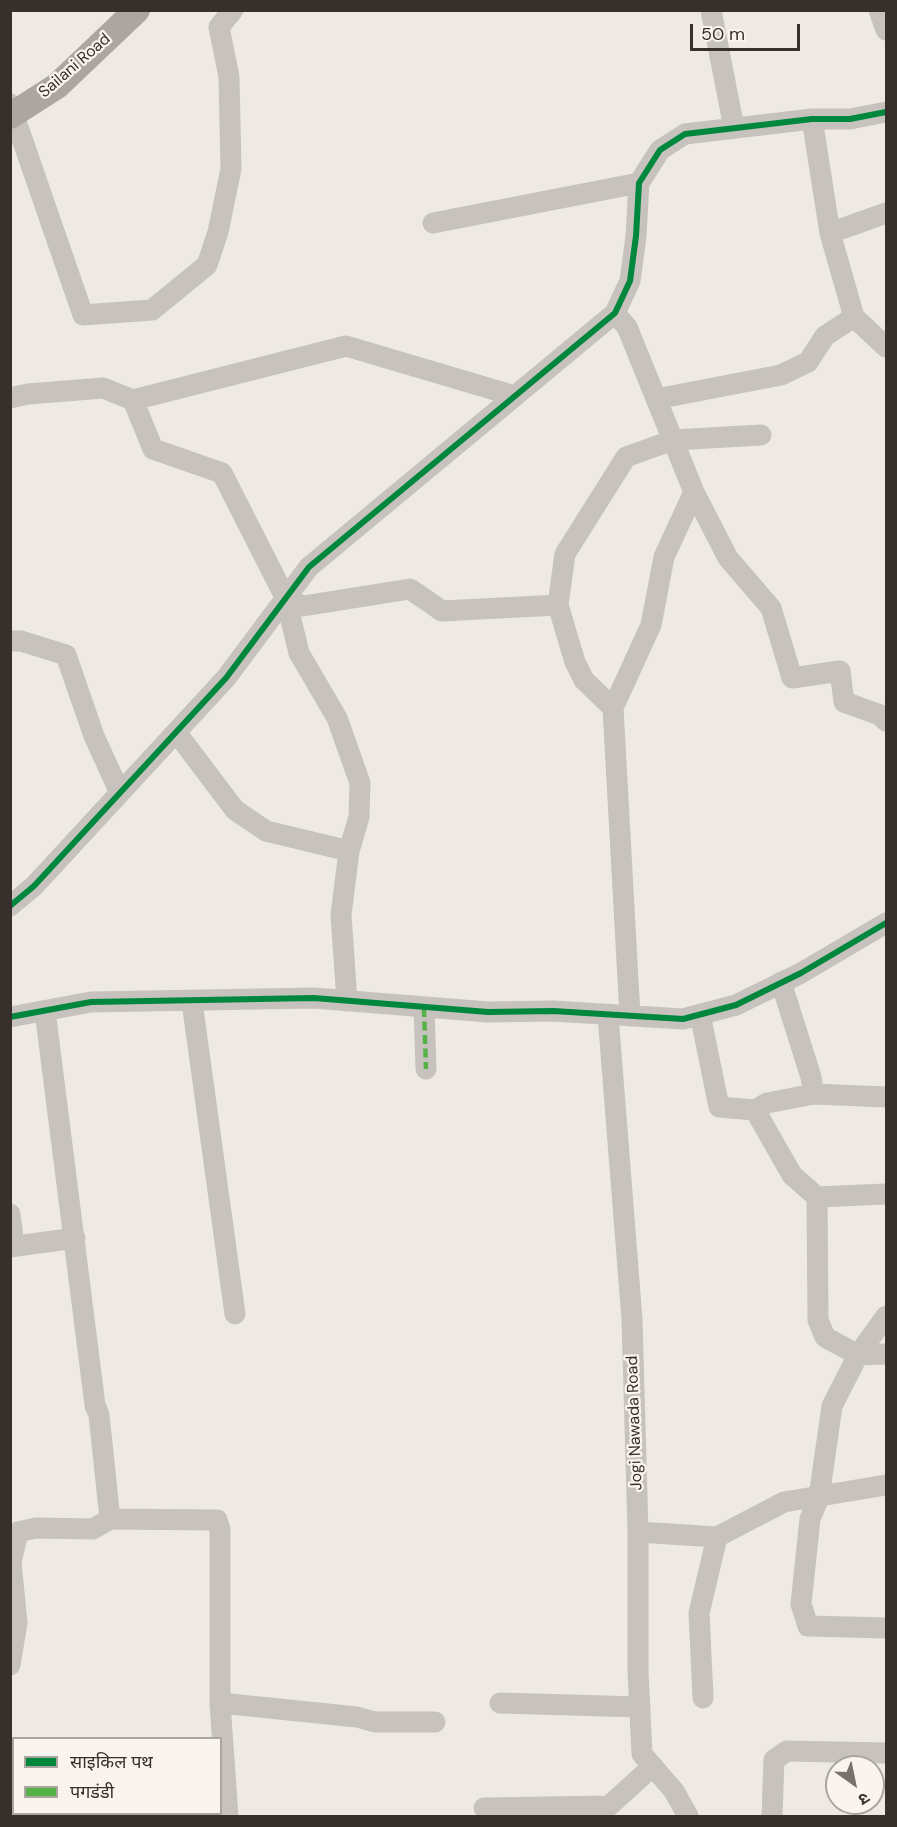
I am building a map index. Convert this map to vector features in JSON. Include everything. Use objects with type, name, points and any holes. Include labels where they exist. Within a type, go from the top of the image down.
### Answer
[{"type":"main road","name":"Sailani Road","points":[[12,111],[57,86],[137,10]]},
{"type":"street","points":[[12,111],[83,315],[152,310],[207,265],[218,232],[231,169],[229,77],[219,27],[233,10]]},
{"type":"street","points":[[711,10],[734,128]]},
{"type":"street","points":[[879,10],[886,30]]},
{"type":"street","points":[[10,906],[34,886],[226,678],[309,567],[615,313],[630,281],[636,236],[639,183],[660,150],[685,134],[812,119],[850,119],[886,112]]},
{"type":"street","points":[[812,119],[830,233],[854,317],[886,347]]},
{"type":"street","points":[[433,223],[639,183]]},
{"type":"street","points":[[830,233],[886,213]]},
{"type":"street","points":[[615,313],[627,327],[694,492],[728,558],[771,608],[792,678],[840,671],[844,702],[880,715],[886,721]]},
{"type":"street","points":[[656,399],[782,375],[808,362],[825,336],[854,317]]},
{"type":"street","points":[[10,398],[28,394],[103,388],[133,400],[346,346],[515,396]]},
{"type":"street","points":[[133,400],[153,449],[222,473],[286,599],[299,653],[337,718],[360,783],[359,817],[349,851],[341,915],[347,1001]]},
{"type":"street","points":[[613,708],[584,680],[575,662],[558,605],[565,554],[626,457],[672,440],[761,435]]},
{"type":"street","points":[[630,1016],[613,708],[651,624],[664,557],[694,492]]},
{"type":"street","points":[[286,599],[303,606],[410,589],[442,611],[558,605]]},
{"type":"street","points":[[10,641],[21,641],[66,655],[94,736],[120,793]]},
{"type":"street","points":[[176,732],[191,748],[235,810],[266,831],[349,851]]},
{"type":"street","points":[[10,1017],[91,1002],[192,1002],[314,998],[488,1012],[553,1011],[682,1019],[736,1005],[886,923]]},
{"type":"street","points":[[781,982],[811,1077],[814,1094]]},
{"type":"street","points":[[192,1002],[235,1314]]},
{"type":"street","points":[[424,1008],[426,1069]]},
{"type":"street","points":[[45,1011],[110,1519]]},
{"type":"street","points":[[700,1014],[719,1107],[755,1110],[767,1103],[814,1094],[886,1097]]},
{"type":"street","name":"Jogi Nawada Road","points":[[608,1015],[632,1319],[639,1532],[642,1754],[674,1791],[688,1816]]},
{"type":"street","points":[[755,1110],[792,1175],[817,1197],[886,1194]]},
{"type":"street","points":[[817,1197],[818,1320],[825,1337],[858,1355],[886,1354]]},
{"type":"street","points":[[10,1214],[12,1247],[75,1238]]},
{"type":"street","points":[[886,1316],[858,1355],[832,1406],[819,1497],[810,1519],[801,1604],[808,1626],[886,1628]]},
{"type":"street","points":[[639,1532],[717,1537],[784,1502],[886,1485]]},
{"type":"street","points":[[10,1665],[17,1623],[11,1562],[18,1532],[36,1528],[93,1529],[110,1519],[217,1520],[220,1528],[220,1703],[228,1816]]},
{"type":"street","points":[[703,1698],[699,1613],[717,1537]]},
{"type":"street","points":[[220,1703],[357,1717],[375,1722],[435,1722]]},
{"type":"street","points":[[500,1703],[640,1707]]},
{"type":"street","points":[[772,1816],[774,1760],[787,1751],[860,1755],[886,1753]]},
{"type":"street","points":[[484,1808],[609,1806],[653,1766]]},
{"type":"marked path","points":[[424,1008],[426,1069]]},
{"type":"cycle path","points":[[10,906],[34,886],[226,678],[309,567],[615,313],[630,281],[636,236],[639,183],[660,150],[685,134],[812,119],[850,119],[886,112]]},
{"type":"cycle path","points":[[10,1017],[91,1002],[314,998],[488,1012],[553,1011],[683,1019],[736,1005],[801,973],[886,923]]}]
